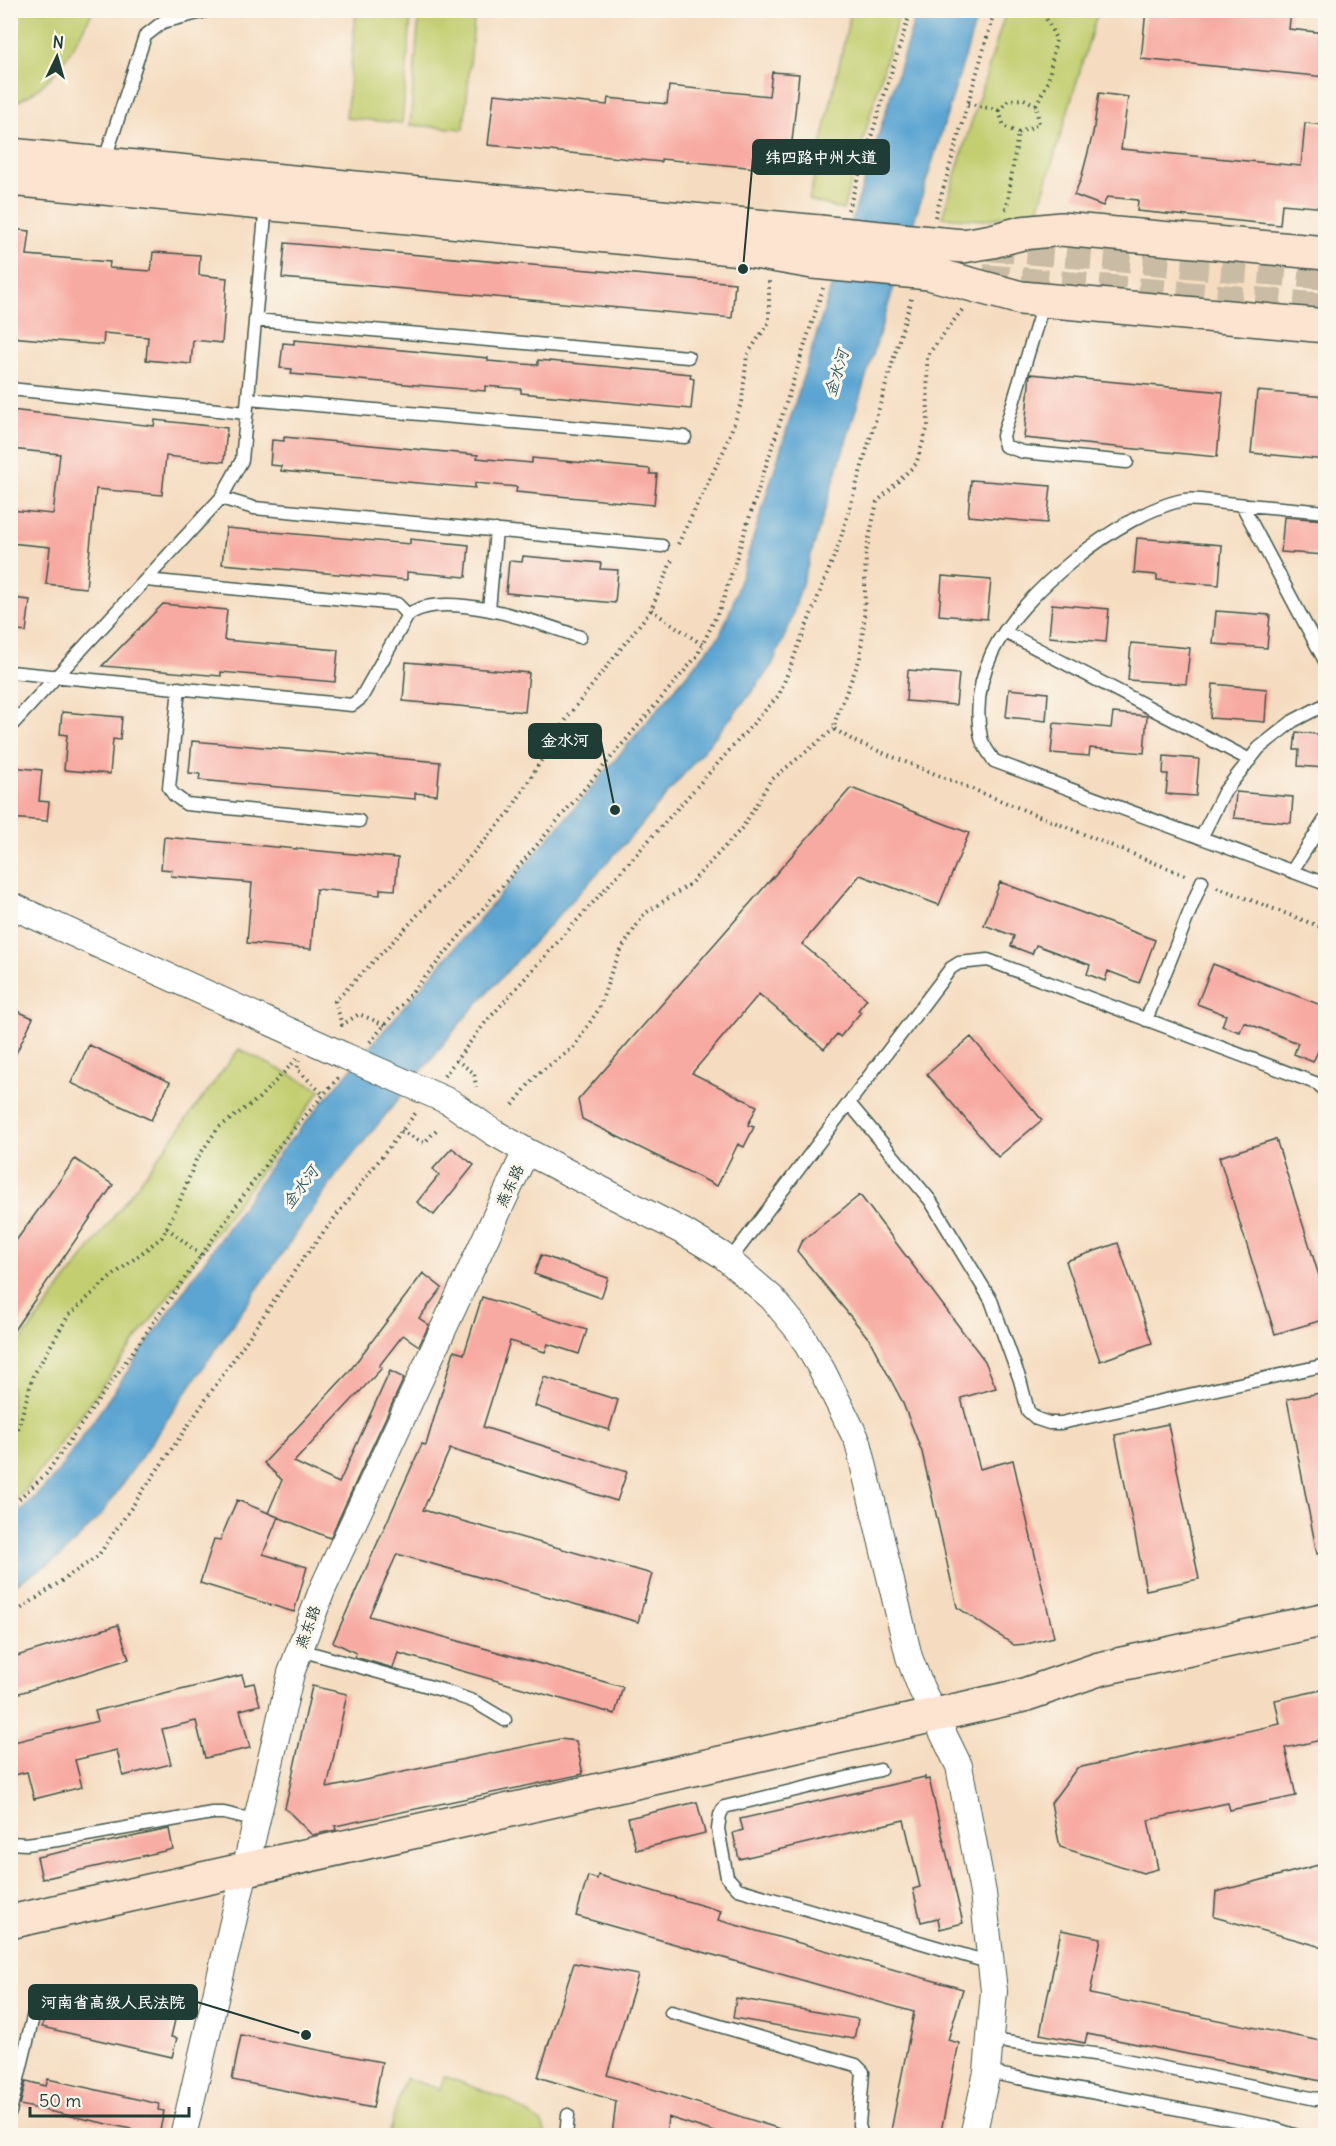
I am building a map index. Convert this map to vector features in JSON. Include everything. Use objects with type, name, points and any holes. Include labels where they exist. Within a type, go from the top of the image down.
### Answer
[{"type":"street","points":[[10,155],[103,164],[819,259]]},
{"type":"street","points":[[10,180],[732,248],[769,255],[819,259],[929,260],[1021,298],[1326,327]]},
{"type":"street","points":[[929,260],[963,246],[1022,233],[1061,229],[1326,253]]},
{"type":"street","points":[[10,905],[346,1062],[450,1102],[493,1132],[526,1151],[684,1232],[729,1261],[772,1298],[799,1330],[858,1442],[909,1657],[959,1766],[983,1893],[994,1991],[987,2072],[973,2136]]},
{"type":"street","name":"燕东路","points":[[183,2136],[291,1673],[322,1590],[526,1151]]},
{"type":"street","points":[[10,1922],[1024,1695],[1099,1669],[1326,1619]]},
{"type":"street","points":[[1024,1695],[1102,1688],[1326,1638]]},
{"type":"lane","points":[[103,164],[145,36],[163,22],[210,10]]},
{"type":"lane","points":[[10,727],[222,498],[242,460],[266,204]]},
{"type":"lane","points":[[1044,300],[1003,436],[1005,446],[1023,452],[1127,462]]},
{"type":"lane","points":[[255,320],[688,357]]},
{"type":"lane","points":[[10,389],[247,413]]},
{"type":"lane","points":[[248,399],[685,437]]},
{"type":"lane","points":[[222,498],[254,508],[662,546]]},
{"type":"lane","points":[[1326,512],[1186,500],[1132,520],[1077,556],[1019,612],[992,653],[983,679],[978,705],[981,740],[994,761],[1326,884]]},
{"type":"lane","points":[[1242,505],[1326,663]]},
{"type":"lane","points":[[489,610],[496,530]]},
{"type":"lane","points":[[146,580],[398,604],[408,615]]},
{"type":"lane","points":[[10,672],[352,705],[361,698],[408,615],[416,609],[430,606],[478,607],[513,615],[580,637]]},
{"type":"lane","points":[[1005,632],[1250,760]]},
{"type":"lane","points":[[178,688],[169,788],[186,804],[359,821]]},
{"type":"lane","points":[[1201,838],[1224,792],[1259,748],[1293,721],[1326,704]]},
{"type":"lane","points":[[1292,872],[1326,818]]},
{"type":"lane","points":[[1146,1020],[1202,881]]},
{"type":"lane","points":[[729,1261],[951,968],[959,963],[988,960],[1318,1084],[1326,1091]]},
{"type":"lane","points":[[849,1103],[930,1200],[991,1300],[1020,1380],[1028,1411],[1037,1419],[1049,1423],[1061,1423],[1326,1365]]},
{"type":"lane","points":[[300,1650],[442,1690],[475,1702],[505,1720]]},
{"type":"lane","points":[[880,1770],[724,1807],[718,1829],[727,1877],[738,1889],[991,1963]]},
{"type":"lane","points":[[10,1843],[26,1844],[58,1840],[212,1814],[224,1814],[257,1821]]},
{"type":"lane","points":[[10,2112],[38,1996]]},
{"type":"lane","points":[[671,2012],[856,2065],[863,2072],[859,2125],[862,2136]]},
{"type":"lane","points":[[991,2040],[1101,2055],[1316,2098],[1326,2097]]},
{"type":"lane","points":[[987,2072],[1266,2126],[1297,2136]]},
{"type":"lane","points":[[566,2136],[568,2115]]},
{"type":"path","points":[[847,214],[911,10]]},
{"type":"path","points":[[442,1078],[485,1023],[779,695],[839,544],[929,260],[968,103],[995,10]]},
{"type":"path","points":[[999,111],[1004,126],[1018,133],[1039,124],[1036,105],[1048,82],[1056,39],[1042,10]]},
{"type":"path","points":[[999,111],[1009,100],[1024,99],[1036,105]]},
{"type":"path","points":[[968,103],[999,111]]},
{"type":"path","points":[[999,215],[1007,207],[1018,133]]},
{"type":"path","points":[[385,1025],[359,1014],[342,1025],[335,1001],[404,930],[509,813],[569,715],[651,610],[684,529],[725,448],[742,401],[747,355],[769,322],[769,255]]},
{"type":"path","points":[[370,1043],[690,665],[703,645],[721,606],[819,259]]},
{"type":"path","points":[[651,610],[703,645]]},
{"type":"path","points":[[513,1105],[536,1075],[573,1048],[599,1009],[622,948],[644,914],[690,884],[743,827],[770,781],[834,729]]},
{"type":"path","points":[[10,1437],[18,1432],[33,1376],[68,1316],[106,1281],[162,1237],[179,1203],[196,1160],[218,1128],[258,1099],[300,1057],[297,1069],[324,1095]]},
{"type":"path","points":[[456,1060],[474,1073],[476,1087]]},
{"type":"path","points":[[10,1507],[46,1474],[278,1147],[324,1095],[346,1062]]},
{"type":"path","points":[[10,1612],[20,1610],[98,1556],[302,1260],[422,1105]]},
{"type":"path","points":[[401,1131],[424,1143],[439,1127]]},
{"type":"path","points":[[167,1228],[202,1256]]},
{"type":"green space","points":[[11,10],[93,11],[69,53],[51,77],[26,97],[11,104]]},
{"type":"green space","points":[[851,11],[900,11],[843,210],[809,200]]},
{"type":"green space","points":[[1006,11],[1098,11],[1038,210],[984,220],[942,217]]},
{"type":"green space","points":[[356,12],[411,17],[402,123],[346,118]]},
{"type":"green space","points":[[419,16],[474,21],[464,129],[410,125]]},
{"type":"green space","points":[[239,1049],[321,1090],[26,1489],[11,1504],[11,1354]]},
{"type":"green space","points":[[444,2076],[508,2100],[542,2123],[546,2135],[388,2135],[405,2078],[440,2089]]},
{"type":"water","points":[[917,11],[979,11],[789,626],[772,665],[638,829],[466,1016],[335,1177],[101,1515],[60,1557],[11,1587],[11,1517],[22,1510],[55,1476],[281,1151],[720,635],[732,606]]},
{"type":"building","points":[[1146,10],[1291,10],[1289,29],[1326,33],[1326,77],[1141,59]]},
{"type":"building","points":[[772,72],[799,74],[789,171],[661,159],[661,162],[488,145],[494,94],[607,105],[608,98],[667,104],[669,86],[769,96]]},
{"type":"building","points":[[1099,93],[1128,97],[1121,149],[1301,166],[1305,123],[1326,125],[1326,208],[1282,204],[1280,225],[1137,211],[1138,200],[1107,197],[1103,206],[1074,195],[1081,179],[1093,133]]},
{"type":"building","points":[[10,229],[30,231],[27,255],[110,262],[109,268],[151,271],[153,252],[200,255],[199,275],[227,278],[222,343],[193,340],[191,364],[146,360],[148,337],[104,333],[103,345],[10,337]]},
{"type":"building","points":[[285,243],[735,283],[732,318],[282,278]]},
{"type":"building","points":[[294,340],[488,358],[488,361],[523,364],[538,365],[538,360],[691,374],[690,378],[694,379],[691,409],[521,393],[521,389],[485,386],[485,391],[291,374],[292,369],[280,368],[283,343],[294,344]]},
{"type":"building","points":[[1030,374],[1223,392],[1217,457],[1024,438]]},
{"type":"building","points":[[1257,391],[1326,397],[1326,460],[1251,453]]},
{"type":"building","points":[[10,410],[154,426],[155,420],[227,428],[224,462],[166,456],[162,495],[96,489],[86,588],[46,584],[50,547],[10,543],[10,510],[53,514],[60,454],[10,449]]},
{"type":"building","points":[[284,437],[478,455],[477,458],[532,463],[532,458],[650,469],[650,474],[657,474],[654,505],[516,492],[517,487],[475,483],[475,488],[281,471],[281,466],[270,465],[272,440],[284,441]]},
{"type":"building","points":[[971,480],[1051,486],[1047,523],[968,516]]},
{"type":"building","points":[[1284,517],[1326,520],[1326,555],[1281,552]]},
{"type":"building","points":[[226,528],[410,544],[410,539],[469,545],[466,577],[407,572],[407,580],[222,564]]},
{"type":"building","points":[[1137,538],[1222,545],[1219,585],[1157,580],[1157,575],[1134,573]]},
{"type":"building","points":[[523,556],[601,563],[600,569],[618,570],[615,603],[506,593],[509,561],[522,562]]},
{"type":"building","points":[[942,576],[991,580],[987,619],[939,615]]},
{"type":"building","points":[[10,598],[30,600],[26,632],[10,630]]},
{"type":"building","points":[[163,604],[227,610],[224,640],[338,650],[335,682],[221,672],[221,676],[102,666]]},
{"type":"building","points":[[1052,604],[1109,609],[1106,642],[1049,637]]},
{"type":"building","points":[[1216,611],[1270,615],[1267,648],[1213,644]]},
{"type":"building","points":[[1131,643],[1190,648],[1186,684],[1128,680]]},
{"type":"building","points":[[406,662],[529,673],[525,712],[403,701]]},
{"type":"building","points":[[908,670],[959,674],[956,705],[906,701]]},
{"type":"building","points":[[1213,684],[1267,689],[1265,722],[1210,718]]},
{"type":"building","points":[[1009,689],[1048,693],[1046,721],[1006,717]]},
{"type":"building","points":[[62,712],[122,717],[120,740],[113,739],[110,774],[64,770],[67,735],[60,734]]},
{"type":"building","points":[[1113,713],[1147,716],[1144,753],[1090,748],[1089,756],[1051,753],[1054,723],[1111,728]]},
{"type":"building","points":[[1296,732],[1326,735],[1326,768],[1298,766],[1299,750],[1294,750]]},
{"type":"building","points":[[192,741],[440,762],[437,795],[415,793],[415,799],[199,780],[200,774],[189,773]]},
{"type":"building","points":[[1164,756],[1199,759],[1196,796],[1166,794],[1168,774],[1163,774]]},
{"type":"building","points":[[10,767],[42,770],[39,801],[49,802],[47,821],[10,818]]},
{"type":"building","points":[[851,788],[969,833],[939,905],[860,875],[802,944],[867,999],[858,1010],[861,1012],[840,1037],[837,1034],[824,1049],[759,994],[692,1073],[757,1106],[748,1125],[754,1127],[744,1147],[738,1144],[717,1186],[582,1119],[578,1100]]},
{"type":"building","points":[[1236,792],[1293,797],[1291,823],[1234,818]]},
{"type":"building","points":[[164,837],[398,858],[395,890],[380,889],[380,895],[316,889],[311,949],[247,943],[252,883],[171,876],[172,870],[161,869]]},
{"type":"building","points":[[1000,882],[1155,940],[1139,983],[1108,971],[1105,981],[1087,974],[1090,965],[1036,945],[1032,954],[1011,946],[1014,936],[984,925]]},
{"type":"building","points":[[1213,964],[1326,1007],[1326,1054],[1318,1051],[1313,1062],[1294,1054],[1298,1043],[1244,1022],[1240,1032],[1222,1026],[1226,1015],[1197,1004]]},
{"type":"building","points":[[10,1008],[33,1018],[10,1066]]},
{"type":"building","points":[[971,1037],[1042,1120],[998,1157],[927,1074]]},
{"type":"building","points":[[89,1045],[170,1082],[151,1120],[71,1083]]},
{"type":"building","points":[[1276,1139],[1326,1298],[1326,1319],[1275,1334],[1219,1157]]},
{"type":"building","points":[[452,1148],[474,1165],[434,1215],[417,1202],[439,1175],[433,1169]]},
{"type":"building","points":[[75,1159],[113,1185],[10,1336],[10,1249]]},
{"type":"building","points":[[860,1195],[985,1361],[996,1388],[961,1398],[980,1469],[1013,1460],[1054,1637],[1014,1645],[957,1607],[922,1452],[902,1401],[869,1339],[797,1251],[801,1242]]},
{"type":"building","points":[[1118,1243],[1152,1343],[1100,1361],[1066,1261]]},
{"type":"building","points":[[541,1255],[608,1278],[601,1298],[534,1274]]},
{"type":"building","points":[[423,1273],[442,1288],[419,1318],[429,1325],[419,1346],[403,1335],[379,1366],[382,1368],[294,1462],[339,1483],[390,1371],[404,1378],[330,1538],[268,1513],[282,1480],[264,1463],[348,1373]]},
{"type":"building","points":[[482,1297],[587,1330],[579,1354],[548,1344],[545,1352],[510,1341],[483,1427],[627,1472],[617,1501],[450,1449],[423,1510],[652,1574],[638,1622],[397,1554],[369,1616],[623,1687],[615,1714],[398,1653],[393,1668],[355,1657],[356,1653],[333,1642],[422,1444],[426,1445],[454,1351],[464,1354]]},
{"type":"building","points":[[544,1377],[618,1400],[609,1430],[535,1406]]},
{"type":"building","points":[[1326,1392],[1326,1553],[1317,1554],[1287,1399]]},
{"type":"building","points":[[1168,1424],[1199,1579],[1146,1590],[1115,1435]]},
{"type":"building","points":[[237,1500],[278,1517],[263,1554],[307,1567],[294,1612],[200,1583],[214,1539],[220,1540]]},
{"type":"building","points":[[118,1625],[129,1659],[10,1696],[10,1658]]},
{"type":"building","points":[[242,1675],[245,1685],[254,1683],[260,1705],[240,1710],[250,1748],[205,1758],[196,1721],[162,1729],[171,1764],[123,1776],[117,1750],[75,1760],[82,1787],[34,1799],[27,1772],[10,1776],[10,1743],[98,1721],[95,1711]]},
{"type":"building","points":[[312,1686],[347,1694],[327,1788],[560,1739],[576,1741],[583,1774],[335,1826],[336,1830],[312,1835],[285,1808]]},
{"type":"building","points":[[1326,1689],[1326,1739],[1285,1748],[1296,1796],[1230,1810],[1228,1803],[1148,1820],[1158,1869],[1143,1873],[1060,1847],[1051,1803],[1077,1768],[1280,1724],[1275,1700]]},
{"type":"building","points":[[925,1777],[925,1780],[929,1779],[963,1923],[940,1929],[938,1918],[921,1922],[913,1889],[920,1887],[904,1820],[739,1859],[733,1833],[743,1830],[740,1819]]},
{"type":"building","points":[[697,1802],[705,1833],[636,1850],[628,1818]]},
{"type":"building","points":[[169,1829],[173,1849],[42,1879],[37,1857]]},
{"type":"building","points":[[1326,1863],[1326,1948],[1214,1917],[1216,1892]]},
{"type":"building","points":[[598,1875],[721,1911],[718,1920],[963,1989],[948,2040],[959,2043],[940,2136],[890,2136],[914,2012],[576,1916],[588,1876],[597,1879]]},
{"type":"building","points":[[1061,1930],[1101,1938],[1090,1994],[1326,2042],[1326,2082],[1087,2034],[1085,2043],[1040,2034]]},
{"type":"building","points":[[574,1963],[638,1975],[607,2075],[790,2132],[789,2136],[727,2136],[668,2117],[666,2136],[612,2136],[616,2101],[538,2077]]},
{"type":"building","points":[[59,1993],[175,2020],[171,2037],[177,2038],[172,2057],[42,2027],[46,2008],[54,2010]]},
{"type":"building","points":[[736,1998],[858,2019],[854,2039],[733,2018]]},
{"type":"building","points":[[241,2035],[382,2062],[373,2108],[232,2080]]},
{"type":"building","points":[[48,2079],[159,2104],[158,2110],[164,2111],[159,2135],[20,2105],[26,2081],[46,2086]]},
{"type":"tunnel","points":[[988,248],[1326,277]]},
{"type":"tunnel","points":[[983,277],[1326,306]]},
{"type":"place","name":"纬四路中州大道","points":[[743,269]]},
{"type":"place","name":"金水河","points":[[615,810]]},
{"type":"place","name":"河南省高级人民法院","points":[[306,2035]]}]
